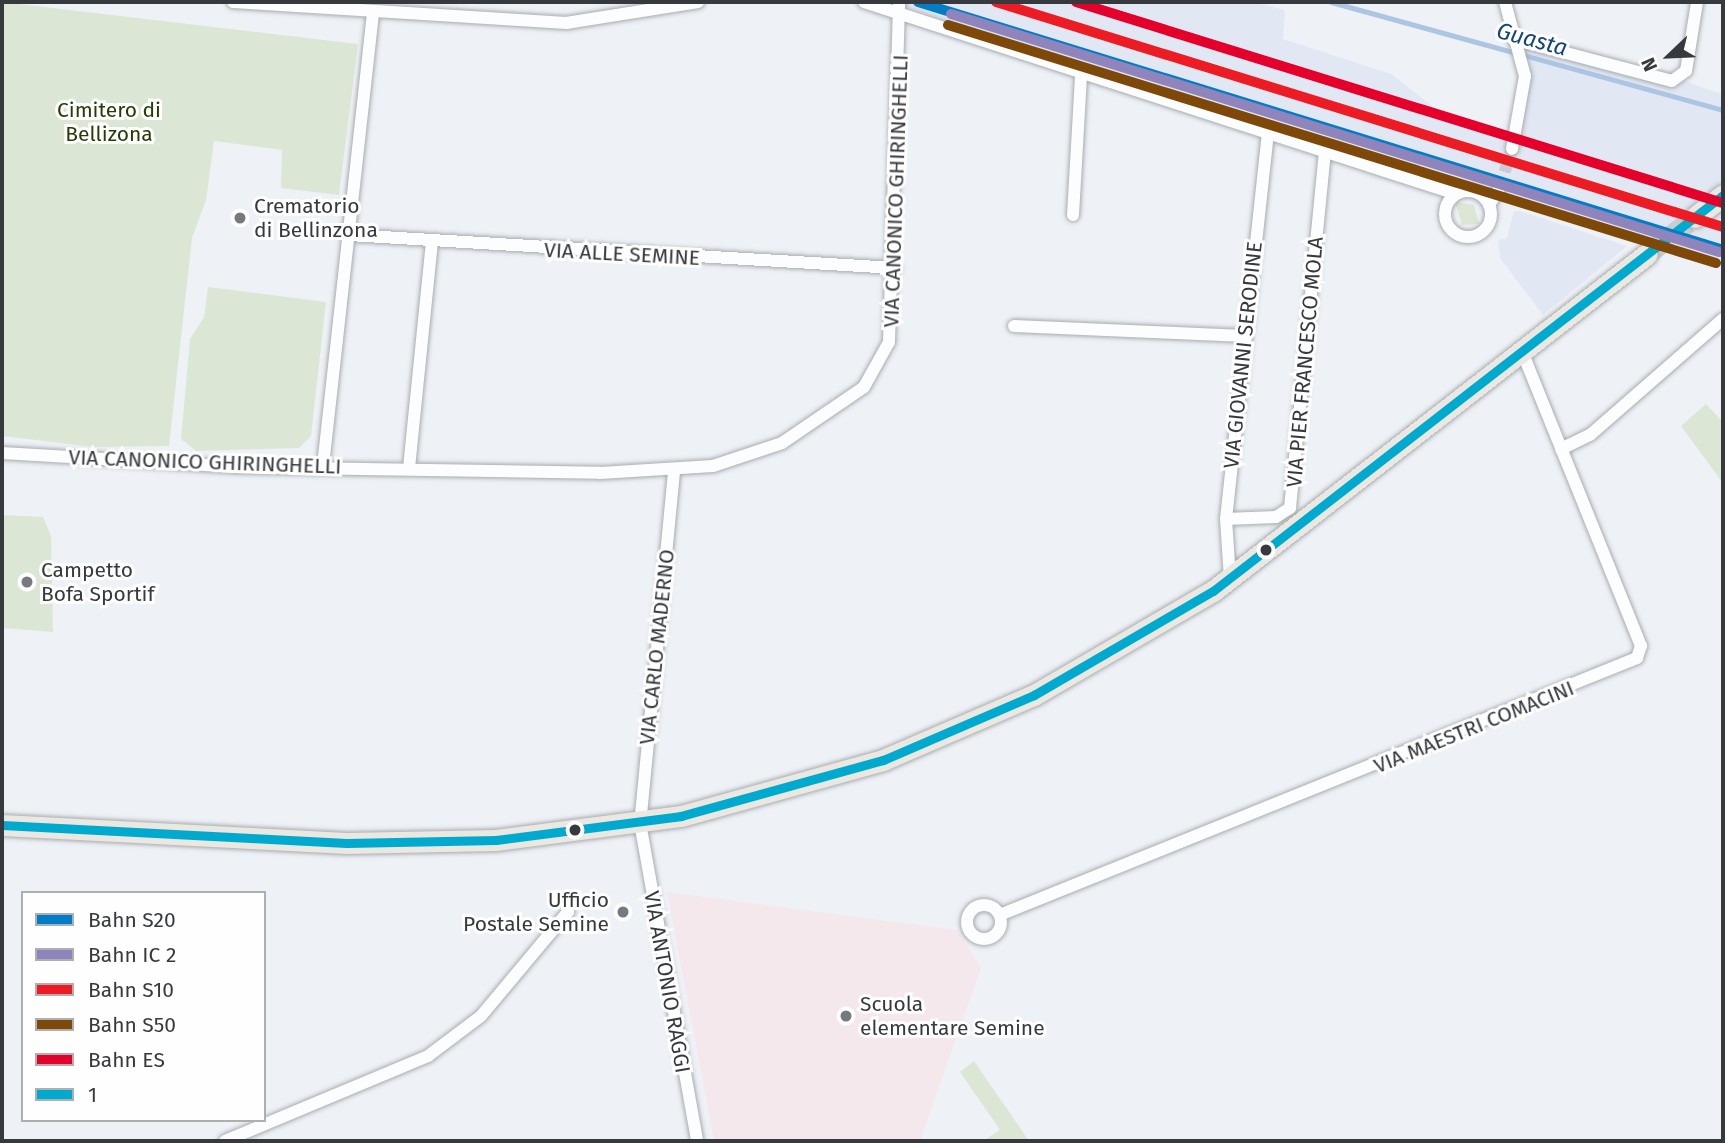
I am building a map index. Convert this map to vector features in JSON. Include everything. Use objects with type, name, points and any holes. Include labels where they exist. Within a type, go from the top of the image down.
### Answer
[{"type":"main road","points":[[1695,217],[1723,195]]},
{"type":"main road","points":[[2,825],[380,843],[496,840],[640,823],[784,791],[909,750],[1054,684],[1230,579],[1647,254]]},
{"type":"street","points":[[233,2],[373,15],[566,23],[698,2]]},
{"type":"street","points":[[864,2],[900,8],[1081,76],[1268,132],[1456,194],[1476,192],[1489,205]]},
{"type":"street","points":[[1505,2],[1525,76],[1513,149]]},
{"type":"street","points":[[1515,43],[1672,81],[1686,71],[1697,2]]},
{"type":"street","name":"VIA CANONICO GHIRINGHELLI","points":[[2,453],[323,466],[674,472],[765,451],[832,414],[864,387],[889,342],[895,268],[900,8]]},
{"type":"street","points":[[323,466],[373,15]]},
{"type":"street","points":[[1073,215],[1081,76]]},
{"type":"street","name":"VIA GIOVANNI SERODINE","points":[[1230,579],[1226,519],[1268,132]]},
{"type":"street","name":"VIA PIER FRANCESCO MOLA","points":[[1226,519],[1276,517],[1290,508],[1325,150]]},
{"type":"street","points":[[1456,194],[1446,220],[1461,235],[1487,227],[1489,205],[1499,189]]},
{"type":"street","name":"VIA ALLE SEMINE","points":[[349,235],[432,243],[895,268]]},
{"type":"street","points":[[409,468],[432,243]]},
{"type":"street","points":[[1561,449],[1590,435],[1723,319]]},
{"type":"street","points":[[1014,326],[1245,336]]},
{"type":"street","name":"VIA MAESTRI COMACINI","points":[[1002,914],[1630,665],[1641,646],[1522,352]]},
{"type":"street","name":"VIA CARLO MADERNO","points":[[640,823],[674,472]]},
{"type":"street","name":"VIA ANTONIO RAGGI","points":[[640,823],[696,1141]]},
{"type":"street","points":[[225,1141],[428,1056],[481,1016],[568,912]]},
{"type":"shaded area","points":[[890,2],[1254,2],[1285,10],[1283,39],[1391,74],[1449,119],[1520,143],[1525,49],[1680,79],[1723,95],[1723,265]]},
{"type":"shaded area","points":[[1514,211],[1627,246],[1543,315],[1500,258],[1498,240],[1507,238]]},
{"type":"shaded area","points":[[667,892],[957,930],[981,968],[920,1141],[714,1141]]},
{"type":"green space","name":"Cimitero di Bellizona","points":[[2,2],[358,44],[339,195],[281,188],[282,150],[214,141],[206,200],[192,238],[169,446],[94,447],[2,436]]},
{"type":"green space","points":[[1455,202],[1474,205],[1479,224],[1462,225]]},
{"type":"green space","points":[[208,287],[326,302],[311,436],[299,448],[196,451],[181,439],[190,339],[204,317]]},
{"type":"green space","points":[[1706,404],[1723,422],[1723,483],[1681,426]]},
{"type":"green space","name":"Campetto Bofa Sportif","points":[[2,515],[43,517],[51,536],[53,632],[2,628]]},
{"type":"green space","points":[[974,1061],[1029,1141],[983,1141],[1000,1130],[960,1072]]},
{"type":"waterway","name":"Guasta","points":[[1331,2],[1723,110]]},
{"type":"tunnel","points":[[1499,189],[1512,149]]},
{"type":"tunnel","points":[[1647,254],[1695,217]]},
{"type":"rail line","name":"S20","points":[[918,2],[1723,250]]},
{"type":"rail line","name":"S10","points":[[996,2],[1723,227]]},
{"type":"rail line","name":"ES","points":[[1076,2],[1723,203]]},
{"type":"rail line","name":"S50","points":[[948,25],[1716,263]]},
{"type":"transit line","points":[[951,14],[1719,252]]},
{"type":"transit line","name":"1","points":[[2,825],[347,843],[496,840],[681,816],[883,760],[1034,695],[1213,591],[1723,195]]},
{"type":"place","name":"Crematorio di Bellinzona","points":[[240,218]]},
{"type":"place","name":"Campetto Bofa Sportif","points":[[27,582]]},
{"type":"place","name":"Ufficio Postale Semine","points":[[623,912]]},
{"type":"place","name":"Scuola elementare Semine","points":[[846,1016]]}]
